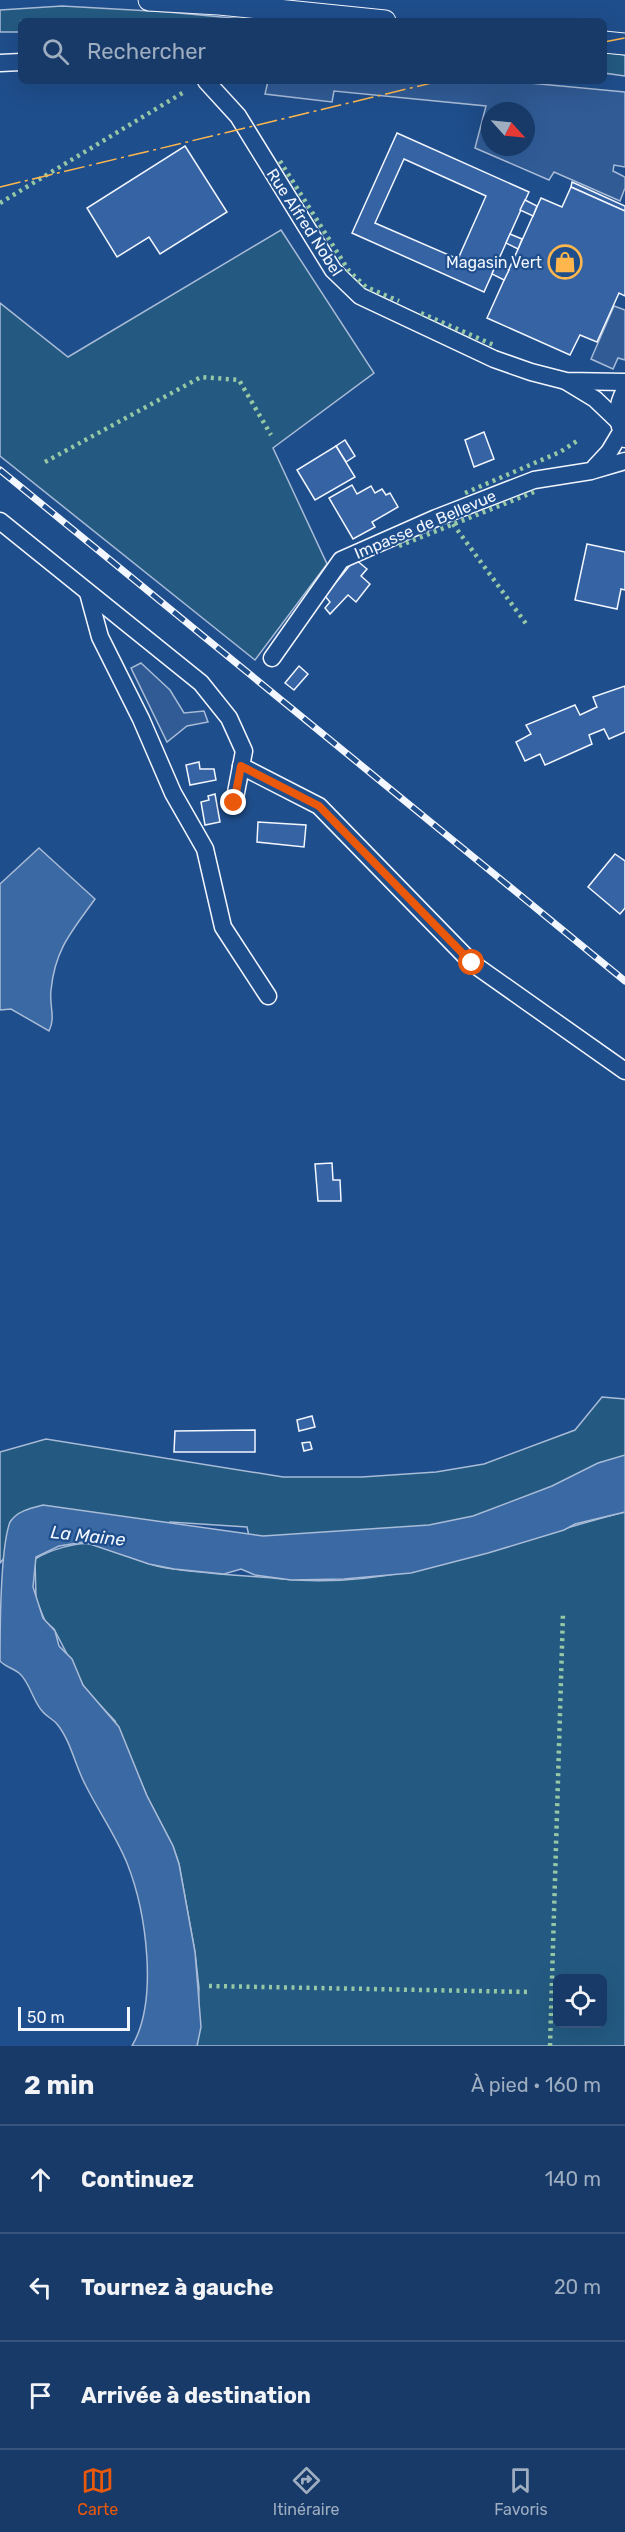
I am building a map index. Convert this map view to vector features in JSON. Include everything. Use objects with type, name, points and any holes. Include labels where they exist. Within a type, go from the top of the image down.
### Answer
[{"type":"main road","points":[[148,0],[219,4],[356,18]]},
{"type":"main road","points":[[607,42],[625,44]]},
{"type":"street","points":[[0,63],[18,62]]},
{"type":"street","name":"Rue Alfred Nobel","points":[[209,84],[238,116],[333,270],[360,296],[494,359],[566,381]]},
{"type":"street","points":[[566,381],[625,382]]},
{"type":"street","points":[[566,381],[595,399],[621,430]]},
{"type":"street","points":[[591,471],[609,452],[621,430],[619,400],[625,390]]},
{"type":"street","name":"Impasse de Bellevue","points":[[273,658],[341,560],[436,518],[534,480],[591,471],[625,461]]},
{"type":"street","points":[[0,521],[201,683],[229,718],[244,751],[234,803]]},
{"type":"street","points":[[88,593],[100,637],[141,719],[173,793],[205,849],[223,927],[268,996]]},
{"type":"street","points":[[241,766],[319,806],[472,963],[625,1071]]},
{"type":"shaded area","points":[[62,6],[233,18],[18,18],[18,32],[0,32],[0,10]]},
{"type":"shaded area","points":[[607,52],[625,55],[625,76],[607,73]]},
{"type":"shaded area","points":[[267,84],[540,84],[625,92],[625,167],[614,165],[613,171],[625,177],[625,188],[620,201],[554,172],[549,180],[494,156],[535,156],[535,102],[481,102],[481,106],[334,91],[332,102],[265,94]]},
{"type":"shaded area","points":[[481,125],[481,151],[475,148]]},
{"type":"shaded area","points":[[281,230],[374,373],[273,448],[327,564],[255,660],[0,456],[0,303],[68,357]]},
{"type":"shaded area","points":[[614,306],[625,310],[625,360],[618,358],[613,369],[591,359]]},
{"type":"shaded area","points":[[141,663],[170,690],[184,713],[204,711],[208,722],[187,726],[167,742],[131,668]]},
{"type":"shaded area","points":[[602,1397],[625,1399],[625,1467],[446,1531],[251,1545],[247,1527],[170,1522],[150,1533],[43,1513],[0,1563],[0,1452],[46,1439],[283,1477],[362,1477],[436,1472],[484,1464],[575,1430]]},
{"type":"shaded area","points":[[625,1512],[625,2046],[197,2046],[199,1988],[179,1864],[173,1846],[147,1796],[115,1721],[85,1689],[54,1629],[45,1621],[36,1599],[35,1559],[63,1547],[86,1543],[161,1567],[206,1573],[327,1581],[371,1578],[414,1570],[498,1549]]},
{"type":"water","points":[[39,848],[95,899],[66,941],[56,963],[51,990],[52,1021],[49,1031],[11,1009],[0,1010],[0,884]]},
{"type":"water","name":"La Maine","points":[[625,1455],[625,1512],[575,1524],[564,1530],[488,1553],[411,1573],[344,1579],[291,1580],[255,1575],[241,1569],[224,1574],[149,1564],[84,1542],[59,1546],[36,1557],[33,1587],[43,1618],[55,1631],[59,1646],[72,1659],[83,1685],[119,1727],[147,1796],[173,1846],[179,1864],[195,1952],[201,2027],[197,2046],[132,2046],[140,2027],[147,1981],[144,1930],[134,1883],[123,1853],[86,1786],[62,1731],[40,1708],[23,1677],[0,1661],[2,1569],[7,1534],[13,1518],[25,1510],[43,1505],[263,1536],[429,1525],[473,1516],[552,1486],[598,1463]]},
{"type":"building","points":[[397,133],[529,192],[484,292],[352,233]],"holes":[[[404,159],[486,196],[458,259],[375,223]]]},
{"type":"building","points":[[185,146],[227,212],[160,254],[149,237],[117,257],[87,208]]},
{"type":"building","points":[[572,182],[625,206],[625,211],[571,187]]},
{"type":"building","points":[[571,187],[625,211],[625,296],[619,293],[597,342],[580,335],[570,355],[487,318],[541,198],[562,207]]},
{"type":"building","points":[[525,200],[537,206],[533,216],[520,210]]},
{"type":"building","points":[[510,234],[522,239],[518,249],[506,243]]},
{"type":"building","points":[[496,264],[509,270],[504,280],[492,274]]},
{"type":"building","points":[[484,432],[494,459],[474,467],[465,440]]},
{"type":"building","points":[[345,440],[355,456],[346,462],[336,446]]},
{"type":"building","points":[[336,446],[355,477],[315,500],[297,470]]},
{"type":"building","points":[[352,485],[357,494],[371,486],[375,493],[382,489],[386,495],[390,493],[398,507],[372,522],[375,527],[353,539],[329,498]]},
{"type":"building","points":[[587,544],[625,552],[625,590],[621,589],[617,609],[575,600]]},
{"type":"building","points":[[355,559],[367,569],[361,576],[370,584],[356,602],[348,595],[330,614],[325,608],[330,602],[325,596]]},
{"type":"building","points":[[299,666],[308,674],[294,690],[285,683]]},
{"type":"building","points":[[625,686],[625,732],[609,739],[604,729],[589,735],[592,744],[545,765],[540,754],[525,761],[516,742],[531,734],[526,725],[575,705],[580,715],[597,707],[593,697]]},
{"type":"building","points":[[199,762],[200,769],[214,769],[216,780],[190,785],[186,765]]},
{"type":"building","points":[[215,794],[220,822],[205,825],[201,802],[209,800],[208,796]]},
{"type":"building","points":[[258,822],[306,825],[304,847],[257,842]]},
{"type":"building","points":[[615,854],[625,861],[625,908],[620,914],[588,887]]},
{"type":"building","points":[[332,1163],[333,1180],[340,1180],[341,1201],[318,1201],[315,1164]]},
{"type":"building","points":[[312,1416],[315,1427],[299,1431],[297,1420]]},
{"type":"building","points":[[255,1430],[255,1452],[174,1452],[175,1431]]},
{"type":"building","points":[[310,1442],[312,1449],[304,1451],[302,1443]]},
{"type":"railway","points":[[0,470],[625,981]]},
{"type":"hedge","points":[[0,203],[184,92]]},
{"type":"hedge","points":[[280,161],[349,271],[366,287],[399,301]]},
{"type":"hedge","points":[[421,313],[496,346]]},
{"type":"hedge","points":[[45,462],[201,377],[239,380],[271,435]]},
{"type":"hedge","points":[[465,493],[560,452],[580,439]]},
{"type":"hedge","points":[[399,546],[534,492]]},
{"type":"hedge","points":[[453,524],[527,625]]},
{"type":"hedge","points":[[550,2046],[563,1613]]},
{"type":"hedge","points":[[209,1986],[531,1992]]},
{"type":"power","points":[[607,41],[625,38]]},
{"type":"power","points":[[0,187],[428,84]]},
{"type":"place","name":"Magasin Vert","points":[[565,262]]},
{"type":"route","points":[[234,803],[241,766],[319,806],[472,963]]}]
